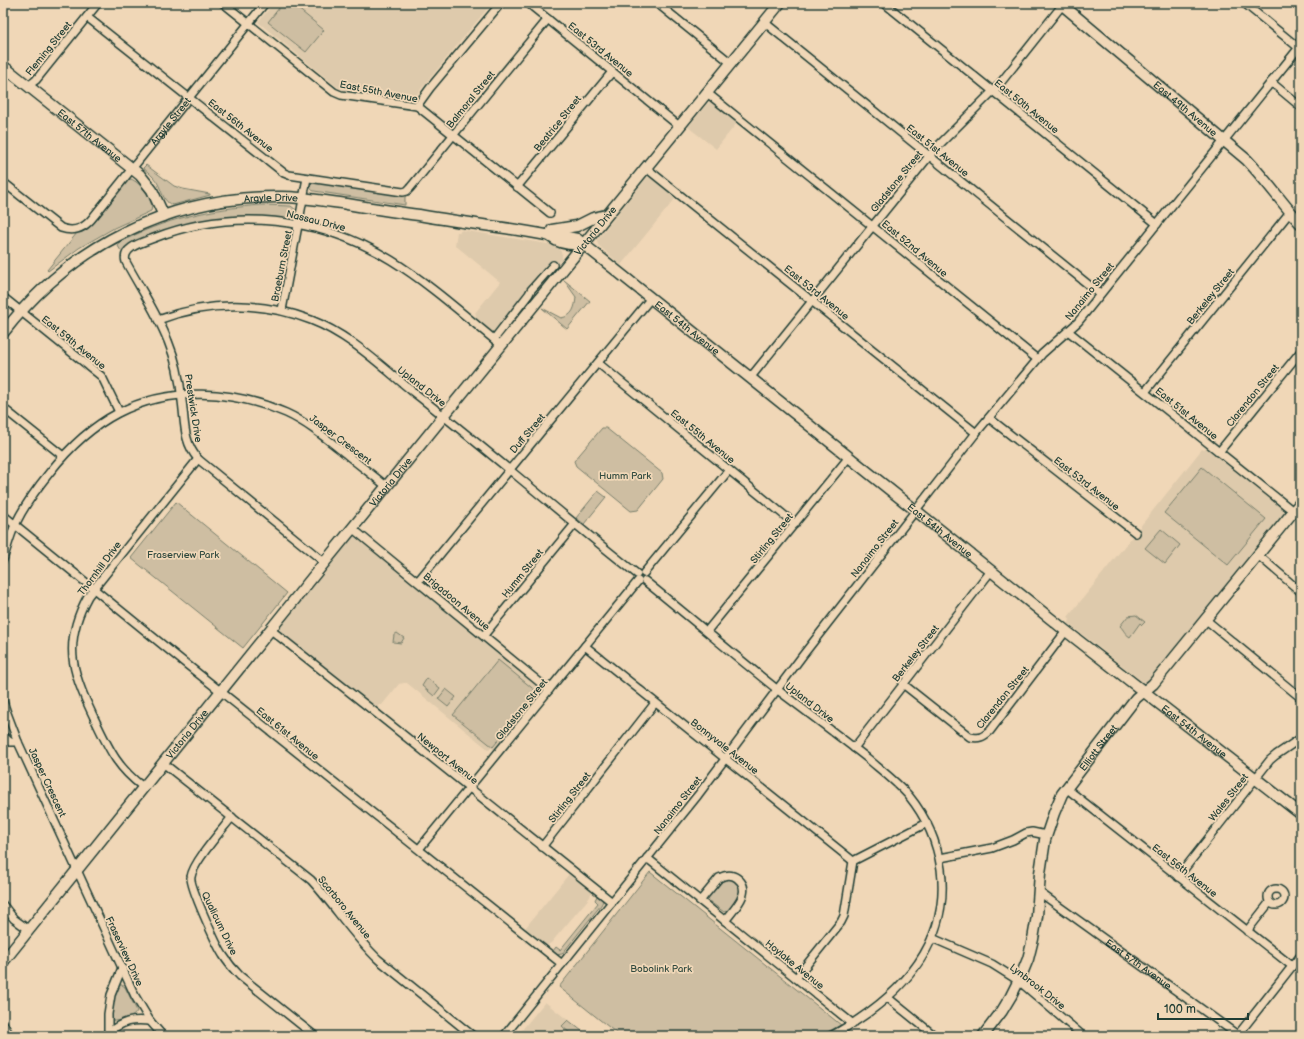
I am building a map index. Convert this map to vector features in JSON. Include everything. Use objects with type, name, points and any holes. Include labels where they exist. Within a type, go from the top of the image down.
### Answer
[{"type":"street","name":"Fleming Street","points":[[28,86],[36,80],[98,3]]},
{"type":"street","name":"East 55th Avenue","points":[[223,3],[341,96],[417,106],[550,214]]},
{"type":"street","name":"Argyle Street","points":[[3,182],[61,228],[71,231],[82,228],[90,222],[265,3]]},
{"type":"street","points":[[417,106],[430,88],[501,3]]},
{"type":"street","name":"East 53rd Avenue","points":[[528,3],[679,126]]},
{"type":"street","points":[[657,3],[731,63]]},
{"type":"street","name":"Victoria Drive","points":[[3,962],[444,415],[497,342],[533,297],[568,263],[780,3]]},
{"type":"street","name":"East 50th Avenue","points":[[884,3],[1157,224]]},
{"type":"street","points":[[1244,3],[1300,46]]},
{"type":"street","name":"Gladstone Street","points":[[750,378],[930,156],[993,91],[1062,4]]},
{"type":"street","name":"East 49th Avenue","points":[[1062,4],[1246,160],[1258,172],[1301,224]]},
{"type":"street","name":"East 56th Avenue","points":[[86,17],[284,173],[402,192],[407,191]]},
{"type":"street","name":"Balmoral Street","points":[[407,191],[548,19]]},
{"type":"street","name":"East 51st Avenue","points":[[764,22],[1100,294]]},
{"type":"street","name":"Nanaimo Street","points":[[504,1036],[726,759],[777,689],[976,434],[1037,359],[1078,322],[1300,46]]},
{"type":"street","name":"East 57th Avenue","points":[[3,66],[132,169],[146,182],[152,190],[164,216]]},
{"type":"street","name":"Beatrice Street","points":[[518,187],[612,72]]},
{"type":"street","points":[[1271,82],[1301,107]]},
{"type":"street","name":"East 52nd Avenue","points":[[706,92],[1037,359]]},
{"type":"street","name":"East 53rd Avenue","points":[[645,167],[976,434]]},
{"type":"street","name":"Braeburn Street","points":[[282,310],[308,178]]},
{"type":"street","name":"Argyle Drive","points":[[20,311],[52,280],[85,255],[123,233],[164,216],[215,202],[282,197],[304,199],[538,234],[573,244],[583,244]]},
{"type":"street","name":"Berkeley Street","points":[[1145,392],[1290,212]]},
{"type":"street","points":[[538,234],[577,226],[594,218],[606,215]]},
{"type":"street","name":"Nassau Drive","points":[[125,256],[130,248],[164,234],[210,222],[238,219],[299,224],[344,236],[386,257],[425,284],[497,342]]},
{"type":"street","points":[[554,239],[566,252],[568,263]]},
{"type":"street","name":"East 54th Avenue","points":[[583,244],[991,571],[1301,814]]},
{"type":"street","name":"Prestwick Drive","points":[[125,256],[126,262],[158,320],[171,350],[178,372],[188,443],[192,452],[198,459],[324,562]]},
{"type":"street","points":[[533,297],[531,290],[553,265]]},
{"type":"street","name":"East 59th Avenue","points":[[3,297],[100,376],[103,379],[119,412]]},
{"type":"street","name":"Duff Street","points":[[418,581],[651,298]]},
{"type":"street","name":"Upland Drive","points":[[158,320],[182,312],[212,306],[238,305],[282,310],[313,320],[334,331],[356,346],[444,415],[777,689],[854,748],[901,787],[916,804],[927,822],[940,858],[942,896],[939,915],[932,938],[914,969],[888,998],[853,1024],[832,1036]]},
{"type":"street","points":[[3,333],[20,311]]},
{"type":"street","name":"East 51st Avenue","points":[[1068,331],[1293,511]]},
{"type":"street","name":"Clarendon Street","points":[[1219,452],[1301,351]]},
{"type":"street","name":"East 55th Avenue","points":[[598,363],[795,524]]},
{"type":"street","name":"Jasper Crescent","points":[[3,560],[15,526],[42,482],[63,456],[91,431],[119,412],[160,399],[182,395],[208,394],[226,396],[262,404],[287,414],[323,436],[386,486]]},
{"type":"street","points":[[3,408],[63,456]]},
{"type":"street","name":"East 53rd Avenue","points":[[989,418],[1136,533]]},
{"type":"street","name":"Stirling Street","points":[[707,631],[849,457]]},
{"type":"street","name":"Thornhill Drive","points":[[143,787],[123,770],[111,753],[77,678],[73,653],[76,622],[88,596],[198,459]]},
{"type":"street","name":"Gladstone Street","points":[[419,849],[729,470]]},
{"type":"street","name":"Elliott Street","points":[[983,1036],[1002,1011],[1019,981],[1028,959],[1037,916],[1042,852],[1054,813],[1066,788],[1136,698],[1153,684],[1301,502]]},
{"type":"street","name":"East 61st Avenue","points":[[3,515],[562,964]]},
{"type":"street","name":"Humm Street","points":[[484,635],[575,524]]},
{"type":"street","name":"Brigadoon Avenue","points":[[352,528],[549,690]]},
{"type":"street","points":[[1258,555],[1301,592]]},
{"type":"street","name":"Berkeley Street","points":[[854,748],[991,571]]},
{"type":"street","points":[[1206,619],[1301,698]]},
{"type":"street","name":"Newport Avenue","points":[[270,630],[612,902]]},
{"type":"street","name":"Clarendon Street","points":[[903,684],[970,737],[983,737],[990,731],[1066,630]]},
{"type":"street","name":"Bonnyvale Avenue","points":[[585,646],[853,861]]},
{"type":"street","name":"Jasper Crescent","points":[[3,701],[6,713],[18,742],[77,870]]},
{"type":"street","name":"Stirling Street","points":[[542,847],[655,703]]},
{"type":"street","points":[[3,736],[10,742],[18,742]]},
{"type":"street","name":"Wales Street","points":[[1178,877],[1276,755],[1301,738]]},
{"type":"street","name":"Scarboro Avenue","points":[[163,763],[311,880],[365,948],[473,1036]]},
{"type":"street","name":"East 56th Avenue","points":[[1066,788],[1292,966]]},
{"type":"street","name":"Qualicum Drive","points":[[232,817],[194,867],[190,878],[193,890],[222,954],[230,966],[240,976],[315,1036]]},
{"type":"street","points":[[796,978],[841,922],[844,916],[853,861],[927,822]]},
{"type":"street","points":[[940,858],[992,848],[1026,833],[1032,832],[1046,835]]},
{"type":"street","name":"Hoylake Avenue","points":[[647,858],[726,920],[853,1024]]},
{"type":"street","name":"Fraserview Drive","points":[[77,870],[135,996],[150,1021],[163,1036]]},
{"type":"street","points":[[700,901],[719,878],[728,875],[739,879],[744,889],[743,896],[726,920]]},
{"type":"street","name":"East 57th Avenue","points":[[1039,892],[1238,1036]]},
{"type":"street","points":[[1247,931],[1269,903]]},
{"type":"street","points":[[3,905],[14,918],[29,930]]},
{"type":"street","name":"Lynbrook Drive","points":[[932,938],[992,964],[1019,981],[1083,1036]]},
{"type":"street","points":[[1238,1036],[1301,955]]},
{"type":"street","points":[[108,1034],[108,1014],[111,995],[122,968]]},
{"type":"street","points":[[888,998],[935,1036]]},
{"type":"street","points":[[108,1034],[124,1022],[132,1020],[150,1021]]},
{"type":"street","points":[[3,1023],[10,1036]]},
{"type":"shaded area","points":[[274,3],[492,3],[412,100],[343,89],[336,86],[258,22]]},
{"type":"shaded area","points":[[710,102],[737,123],[716,149],[688,127]]},
{"type":"shaded area","points":[[647,177],[651,178],[675,197],[675,199],[621,265],[598,245],[597,240]]},
{"type":"shaded area","points":[[462,230],[554,245],[559,248],[562,254],[562,260],[557,263],[552,261],[493,333],[475,319],[475,313],[500,282],[455,245],[457,232]]},
{"type":"shaded area","points":[[1207,448],[1283,508],[1284,513],[1247,561],[1244,562],[1211,603],[1196,624],[1193,625],[1147,682],[1143,682],[1069,624],[1070,618],[1068,617],[1202,449],[1204,450]]},
{"type":"shaded area","points":[[356,536],[430,596],[432,600],[461,624],[465,625],[489,644],[491,649],[533,683],[537,683],[541,686],[543,691],[542,694],[497,749],[495,750],[491,748],[489,750],[407,683],[399,684],[382,705],[379,705],[376,708],[374,707],[280,632],[280,626],[352,537]]},
{"type":"shaded area","points":[[569,874],[572,874],[591,890],[590,897],[551,943],[546,946],[526,930],[526,927]]},
{"type":"shaded area","points":[[545,1002],[588,1036],[517,1036]]},
{"type":"green space","points":[[283,3],[291,3],[324,30],[306,52],[268,22]]},
{"type":"green space","points":[[146,165],[174,186],[210,195],[173,205],[170,204],[165,199],[159,185],[143,168]]},
{"type":"green space","points":[[131,179],[143,188],[151,202],[151,211],[114,228],[79,248],[48,271],[47,270],[77,233],[86,230],[93,224],[127,180]]},
{"type":"green space","points":[[313,182],[405,195],[405,205],[314,191],[310,187]]},
{"type":"green space","points":[[263,205],[291,206],[296,210],[296,214],[288,219],[246,216],[205,221],[165,231],[126,247],[121,251],[118,246],[119,243],[153,227],[171,221],[207,212]]},
{"type":"green space","points":[[564,280],[590,301],[567,329],[542,308],[561,318],[573,311],[576,297]]},
{"type":"green space","name":"Humm Park","points":[[602,428],[606,428],[662,473],[663,479],[638,510],[631,511],[576,466],[574,461]]},
{"type":"green space","points":[[1202,467],[1266,519],[1228,565],[1164,513]]},
{"type":"green space","points":[[598,491],[606,497],[584,524],[576,518]]},
{"type":"green space","name":"Fraserview Park","points":[[176,502],[287,593],[243,648],[131,558]]},
{"type":"green space","points":[[1161,529],[1180,545],[1165,564],[1145,548]]},
{"type":"green space","points":[[1136,615],[1145,622],[1142,625],[1140,623],[1130,637],[1120,626],[1128,616]]},
{"type":"green space","points":[[397,633],[404,638],[401,643],[393,642],[394,635]]},
{"type":"green space","points":[[498,660],[537,692],[493,747],[453,715]]},
{"type":"green space","points":[[427,678],[440,688],[434,696],[422,686]]},
{"type":"green space","points":[[446,689],[456,697],[448,707],[438,699]]},
{"type":"green space","name":"Bobolink Park","points":[[650,872],[841,1025],[819,1036],[620,1036],[559,987]]},
{"type":"green space","points":[[729,878],[739,885],[740,890],[733,906],[724,912],[710,902],[708,898],[721,881]]},
{"type":"green space","points":[[597,896],[603,901],[601,905],[562,954],[556,955],[553,951],[556,947],[560,950],[598,903],[595,900]]},
{"type":"green space","points":[[118,985],[125,987],[137,1011],[131,1017],[114,1021],[112,1020],[111,1016],[115,989]]},
{"type":"green space","points":[[568,1020],[587,1035],[573,1036],[562,1026]]}]
